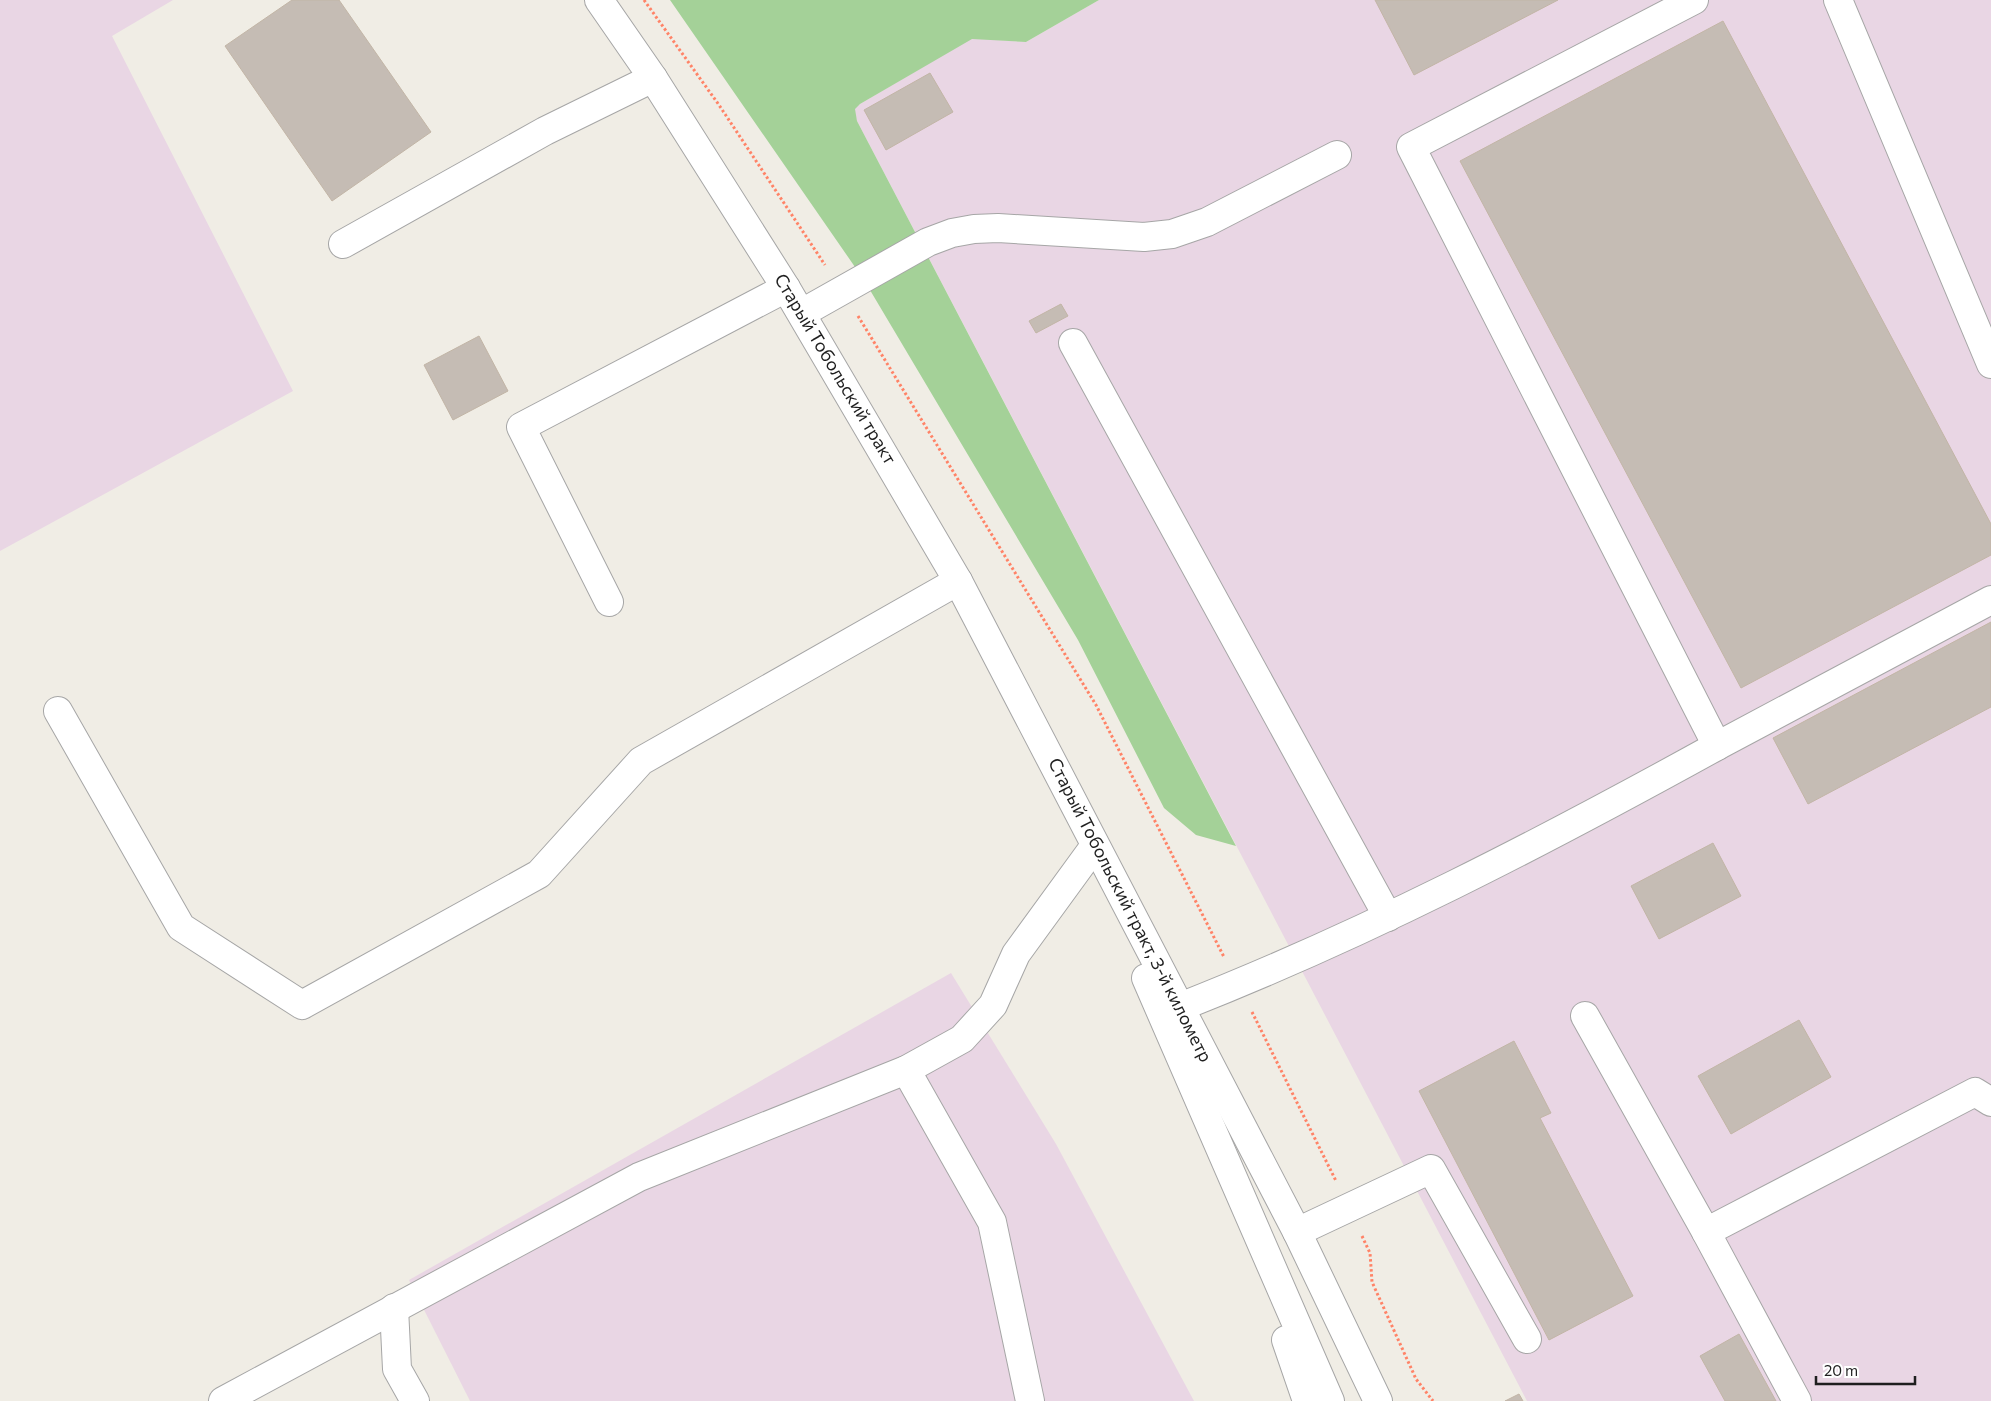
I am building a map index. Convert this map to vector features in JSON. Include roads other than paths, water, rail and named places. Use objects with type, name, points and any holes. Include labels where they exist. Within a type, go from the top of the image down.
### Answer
[{"type":"street","name":"Старый Тобольский тракт","points":[[599,0],[653,78],[802,313],[958,581],[1048,752]]},
{"type":"street","points":[[1694,0],[1411,147],[1717,746]]},
{"type":"street","points":[[1838,0],[1991,364]]},
{"type":"street","points":[[343,244],[545,131],[653,78]]},
{"type":"street","points":[[802,313],[928,242],[952,234],[974,229],[1144,237],[1172,234],[1207,222],[1337,155]]},
{"type":"street","points":[[609,602],[521,427],[786,288]]},
{"type":"street","points":[[1073,342],[1388,917]]},
{"type":"street","points":[[58,711],[182,927],[302,1005],[539,874],[641,761],[958,581]]},
{"type":"street","points":[[1180,1007],[1302,958],[1388,917],[1595,813],[1991,600]]},
{"type":"street","name":"Старый Тобольский тракт, 3-й километр","points":[[1048,752],[1330,1401]]},
{"type":"street","name":"Старый Тобольский тракт, 3-й километр","points":[[1048,752],[1298,1232],[1378,1401]]},
{"type":"street","points":[[223,1401],[639,1176],[906,1070],[962,1039],[993,1005],[1016,954],[1091,851]]},
{"type":"street","points":[[1585,1016],[1706,1232],[1797,1401]]},
{"type":"street","points":[[906,1070],[992,1222],[1030,1401]]},
{"type":"street","points":[[1706,1232],[1975,1092],[1991,1102]]},
{"type":"street","points":[[1224,1156],[1307,1401]]},
{"type":"street","points":[[1298,1232],[1431,1169],[1527,1339]]},
{"type":"street","points":[[394,1308],[397,1369],[415,1401]]}]
